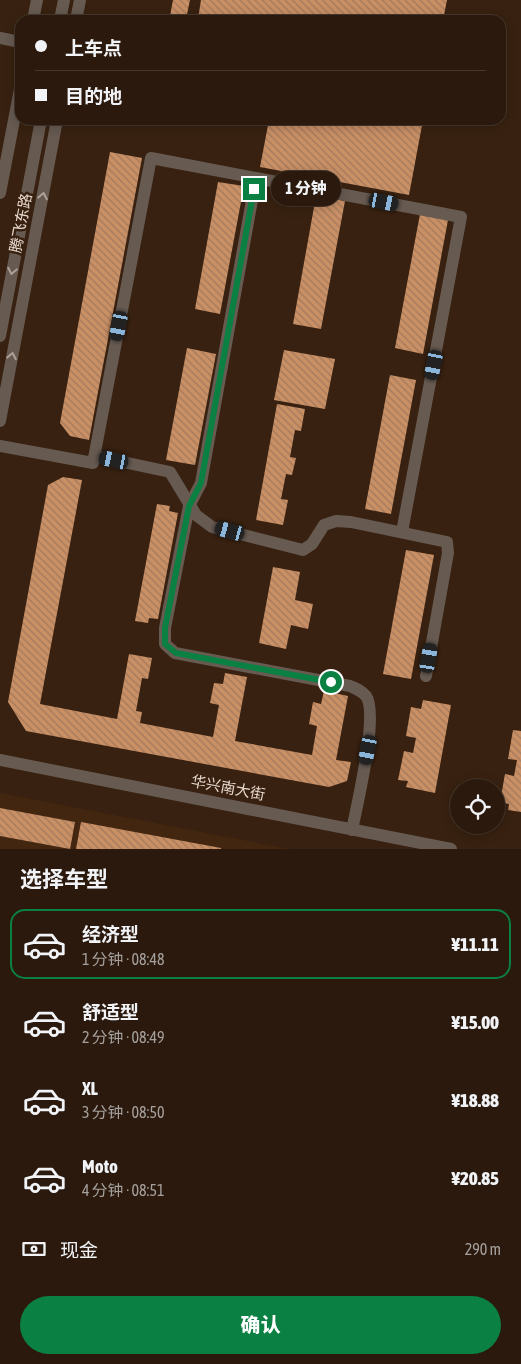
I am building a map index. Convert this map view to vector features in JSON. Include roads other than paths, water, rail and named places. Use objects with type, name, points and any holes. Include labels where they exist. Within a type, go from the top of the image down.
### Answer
[{"type":"street","points":[[34,15],[37,0]]},
{"type":"street","points":[[61,15],[64,0]]},
{"type":"street","points":[[77,15],[80,0]]},
{"type":"street","points":[[0,38],[15,41]]},
{"type":"street","points":[[0,193],[15,116]]},
{"type":"street","name":"腾飞东路","points":[[0,336],[40,125]]},
{"type":"street","name":"腾飞东路","points":[[0,421],[56,125]]},
{"type":"street","points":[[0,446],[93,463],[151,158],[461,217],[402,532]]},
{"type":"street","points":[[254,189],[201,483],[189,506],[165,628],[165,644],[176,653],[350,686],[361,690],[368,698],[370,711],[368,750],[352,830]]},
{"type":"street","points":[[95,456],[170,472],[183,490],[189,506],[196,516],[212,526],[303,550],[312,544],[324,524],[336,520],[447,542],[448,553],[426,676]]},
{"type":"street","name":"华兴南大街","points":[[0,760],[451,849]]}]
